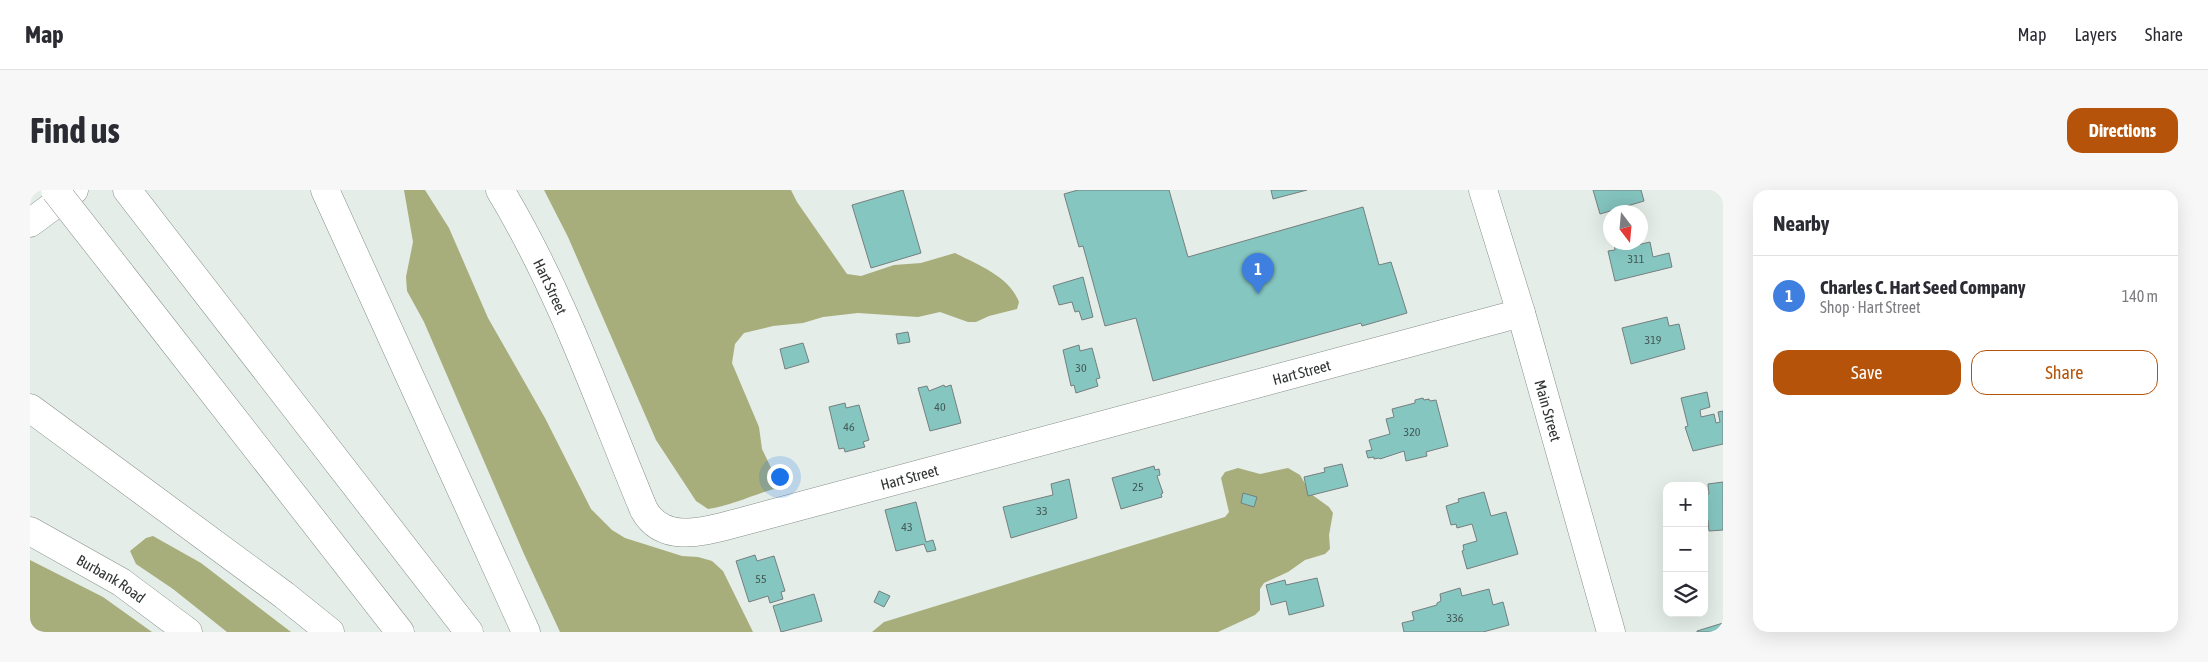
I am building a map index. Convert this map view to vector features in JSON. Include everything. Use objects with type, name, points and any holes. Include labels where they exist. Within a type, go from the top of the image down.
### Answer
[{"type":"main road","points":[[55,190],[400,632]]},
{"type":"main road","points":[[30,224],[74,190]]},
{"type":"main road","points":[[128,190],[469,632]]},
{"type":"main road","points":[[325,190],[526,632]]},
{"type":"main road","name":"Hart Street","points":[[500,190],[546,276],[570,328],[644,510],[648,517],[661,529],[681,533],[694,533],[737,523],[1158,409],[1521,314]]},
{"type":"main road","name":"Main Street","points":[[1483,190],[1521,314],[1611,632]]},
{"type":"main road","points":[[30,408],[269,583],[330,632]]},
{"type":"main road","name":"Burbank Road","points":[[30,531],[121,582],[188,632]]},
{"type":"green space","points":[[404,190],[425,190],[449,228],[488,318],[545,418],[591,509],[612,530],[625,538],[682,556],[698,557],[712,561],[723,571],[753,632],[560,632],[524,554],[424,322],[407,291],[406,277],[413,242]]},
{"type":"green space","points":[[544,190],[791,190],[797,202],[847,274],[861,276],[894,265],[921,263],[955,253],[1000,278],[1008,285],[1019,302],[1017,309],[989,316],[976,322],[968,322],[940,312],[918,317],[858,313],[823,317],[803,323],[773,326],[744,333],[735,344],[732,363],[759,427],[762,449],[774,474],[774,489],[708,509],[696,501],[656,440],[568,237]]},
{"type":"green space","points":[[1238,468],[1260,474],[1288,468],[1300,475],[1311,494],[1329,507],[1333,513],[1329,535],[1330,549],[1325,554],[1305,560],[1288,572],[1264,583],[1260,589],[1260,610],[1255,615],[1218,632],[872,632],[884,622],[1225,517],[1229,512],[1221,478],[1225,472]]},
{"type":"green space","points":[[153,536],[201,563],[291,632],[227,632],[173,589],[136,564],[130,551],[146,538]]},
{"type":"green space","points":[[30,560],[103,597],[152,632],[30,632]]},
{"type":"building","points":[[903,190],[921,253],[871,268],[852,205]]},
{"type":"building","points":[[1078,190],[1169,190],[1188,257],[1363,207],[1379,265],[1391,262],[1407,313],[1362,326],[1361,323],[1153,381],[1136,318],[1105,326],[1083,246],[1079,247],[1064,194]]},
{"type":"building","points":[[1271,190],[1307,190],[1273,199]]},
{"type":"building","points":[[1593,190],[1641,190],[1644,201],[1630,205],[1603,205],[1603,213],[1600,214]]},
{"type":"building","points":[[1648,242],[1650,242],[1653,257],[1669,253],[1672,267],[1615,281],[1608,251],[1648,250]]},
{"type":"building","points":[[1083,277],[1093,317],[1082,320],[1079,311],[1075,312],[1072,302],[1059,305],[1053,286]]},
{"type":"building","points":[[1667,317],[1669,326],[1679,324],[1685,349],[1631,364],[1622,328]]},
{"type":"building","points":[[908,332],[910,342],[898,344],[896,334]]},
{"type":"building","points":[[803,343],[809,362],[785,369],[780,349]]},
{"type":"building","points":[[1079,345],[1080,351],[1092,348],[1100,378],[1096,379],[1098,386],[1076,393],[1074,385],[1071,386],[1063,350]]},
{"type":"building","points":[[944,385],[945,387],[951,385],[961,423],[930,431],[918,388],[927,386],[929,391]]},
{"type":"building","points":[[1707,392],[1710,407],[1700,410],[1701,417],[1714,414],[1716,423],[1720,422],[1718,412],[1723,411],[1723,444],[1693,451],[1685,427],[1688,426],[1681,398]]},
{"type":"building","points":[[1423,398],[1430,401],[1436,400],[1448,446],[1426,452],[1427,456],[1406,461],[1404,451],[1380,459],[1368,458],[1366,451],[1372,450],[1369,440],[1390,434],[1386,419],[1394,417],[1392,409],[1415,403],[1415,400]]},
{"type":"building","points":[[845,403],[846,408],[859,405],[869,440],[863,442],[865,447],[845,452],[844,448],[839,449],[829,407]]},
{"type":"building","points":[[1342,464],[1348,486],[1308,496],[1304,477],[1325,472],[1324,468]]},
{"type":"building","points":[[1154,466],[1155,470],[1159,469],[1160,475],[1157,476],[1163,493],[1161,494],[1162,497],[1121,509],[1112,478]]},
{"type":"building","points":[[1069,479],[1077,518],[1011,538],[1003,507],[1053,495],[1051,484]]},
{"type":"building","points":[[1723,482],[1723,530],[1709,531],[1708,484]]},
{"type":"building","points":[[1484,492],[1491,516],[1506,512],[1518,554],[1467,569],[1462,551],[1464,550],[1463,545],[1477,541],[1472,524],[1457,528],[1456,524],[1451,525],[1446,506],[1459,502],[1458,499]]},
{"type":"building","points":[[1243,493],[1257,497],[1254,507],[1241,503]]},
{"type":"building","points":[[916,502],[926,542],[933,540],[936,550],[927,552],[924,544],[896,551],[885,510]]},
{"type":"building","points":[[755,555],[757,561],[774,556],[785,591],[781,592],[783,599],[770,603],[768,596],[749,602],[736,561]]},
{"type":"building","points":[[1317,578],[1324,606],[1289,615],[1286,601],[1271,605],[1266,585],[1285,580],[1286,585]]},
{"type":"building","points":[[1460,588],[1462,596],[1489,589],[1493,605],[1503,602],[1509,625],[1483,632],[1404,632],[1402,623],[1414,620],[1412,612],[1437,605],[1441,601],[1440,594]]},
{"type":"building","points":[[879,591],[890,596],[884,607],[874,602]]},
{"type":"building","points":[[814,594],[822,621],[781,632],[773,606]]},
{"type":"building","points":[[1723,623],[1723,632],[1697,632],[1697,631]]},
{"type":"place","name":"Charles C. Hart Seed Company","points":[[1258,294]]}]
